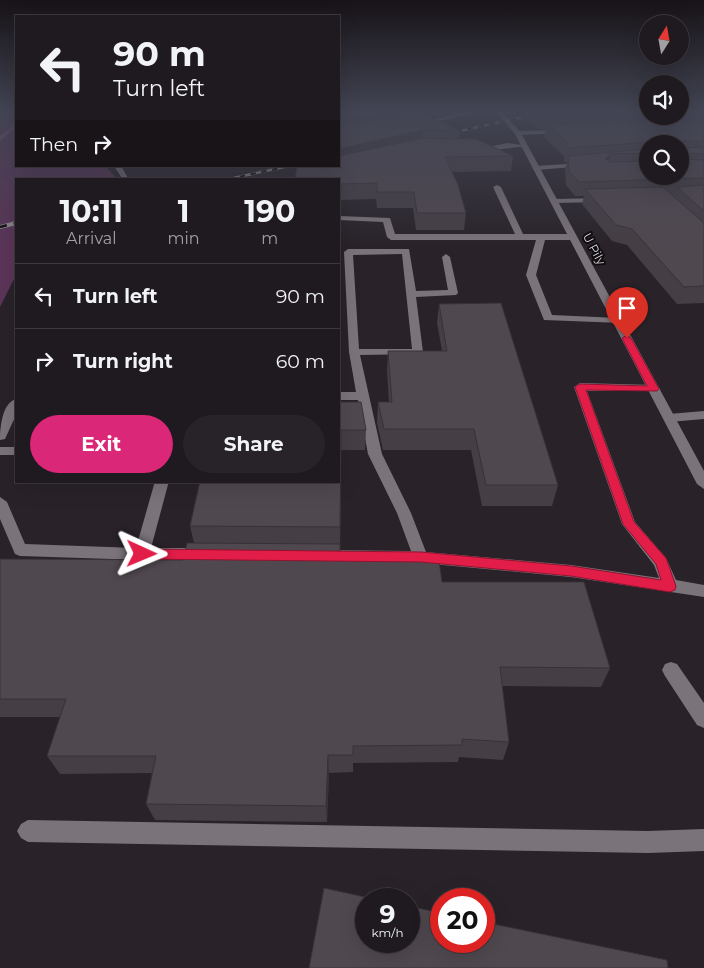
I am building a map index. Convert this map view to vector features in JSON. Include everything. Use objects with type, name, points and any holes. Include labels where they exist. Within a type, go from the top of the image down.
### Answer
[{"type":"street","name":"U Pily","points":[[530,155],[704,484]]},
{"type":"street","points":[[538,170],[594,164]]},
{"type":"street","points":[[118,167],[125,176]]},
{"type":"street","points":[[538,170],[586,172]]},
{"type":"street","points":[[295,178],[318,172]]},
{"type":"street","points":[[497,187],[520,237]]},
{"type":"street","points":[[554,202],[612,199]]},
{"type":"street","points":[[340,218],[387,220],[391,237],[573,237]]},
{"type":"street","points":[[541,237],[530,275],[548,318],[618,321]]},
{"type":"street","points":[[354,352],[418,352],[406,251],[348,252],[354,352],[375,454],[404,513],[421,557]]},
{"type":"street","points":[[412,294],[453,293],[446,257]]},
{"type":"street","points":[[654,389],[580,387],[629,524],[661,562],[670,586]]},
{"type":"street","points":[[340,396],[363,396]]},
{"type":"street","points":[[0,436],[15,405]]},
{"type":"street","points":[[670,418],[704,415]]},
{"type":"street","points":[[0,451],[15,451]]},
{"type":"street","points":[[142,554],[161,483]]},
{"type":"street","points":[[0,502],[20,550],[222,555]]},
{"type":"street","points":[[312,556],[421,557],[571,571],[704,591]]},
{"type":"street","points":[[671,670],[704,719]]},
{"type":"street","points":[[28,831],[648,842],[704,840]]},
{"type":"shaded area","points":[[0,155],[15,155],[15,167],[106,167],[116,178],[15,178],[15,277],[0,307]]},
{"type":"building","points":[[609,155],[605,159],[611,162],[639,161],[639,180],[579,182],[569,171],[568,156]]},
{"type":"building","points":[[340,156],[513,156],[445,157],[458,185],[466,213],[417,213],[414,192],[377,192],[377,183],[341,184],[340,192],[340,178],[295,178],[297,167],[340,167]]},
{"type":"building","points":[[689,159],[704,160],[704,178],[689,178]]},
{"type":"building","points":[[704,185],[704,211],[677,187]]},
{"type":"building","points":[[663,187],[704,223],[704,286],[684,287],[632,229],[616,225],[585,189]]},
{"type":"building","points":[[501,303],[558,485],[486,485],[474,429],[384,429],[378,402],[392,402],[388,351],[447,351],[439,304]]},
{"type":"building","points":[[340,402],[361,402],[366,430],[341,430],[340,527],[190,526],[200,483],[340,483]]},
{"type":"building","points":[[187,543],[340,544],[340,560],[439,560],[442,582],[584,582],[610,668],[500,667],[509,742],[462,739],[462,745],[353,746],[353,755],[328,755],[326,806],[146,804],[156,756],[47,756],[66,699],[0,699],[0,559],[183,560]]},
{"type":"building","points":[[324,888],[355,895],[355,953],[420,953],[420,908],[430,911],[430,953],[495,953],[495,924],[667,960],[668,968],[309,968]]},
{"type":"railway","points":[[234,178],[284,167]]},
{"type":"railway","points":[[0,227],[15,223]]},
{"type":"route","points":[[142,554],[421,557],[571,571],[670,586],[661,562],[629,524],[580,387],[654,389],[627,338]]}]
